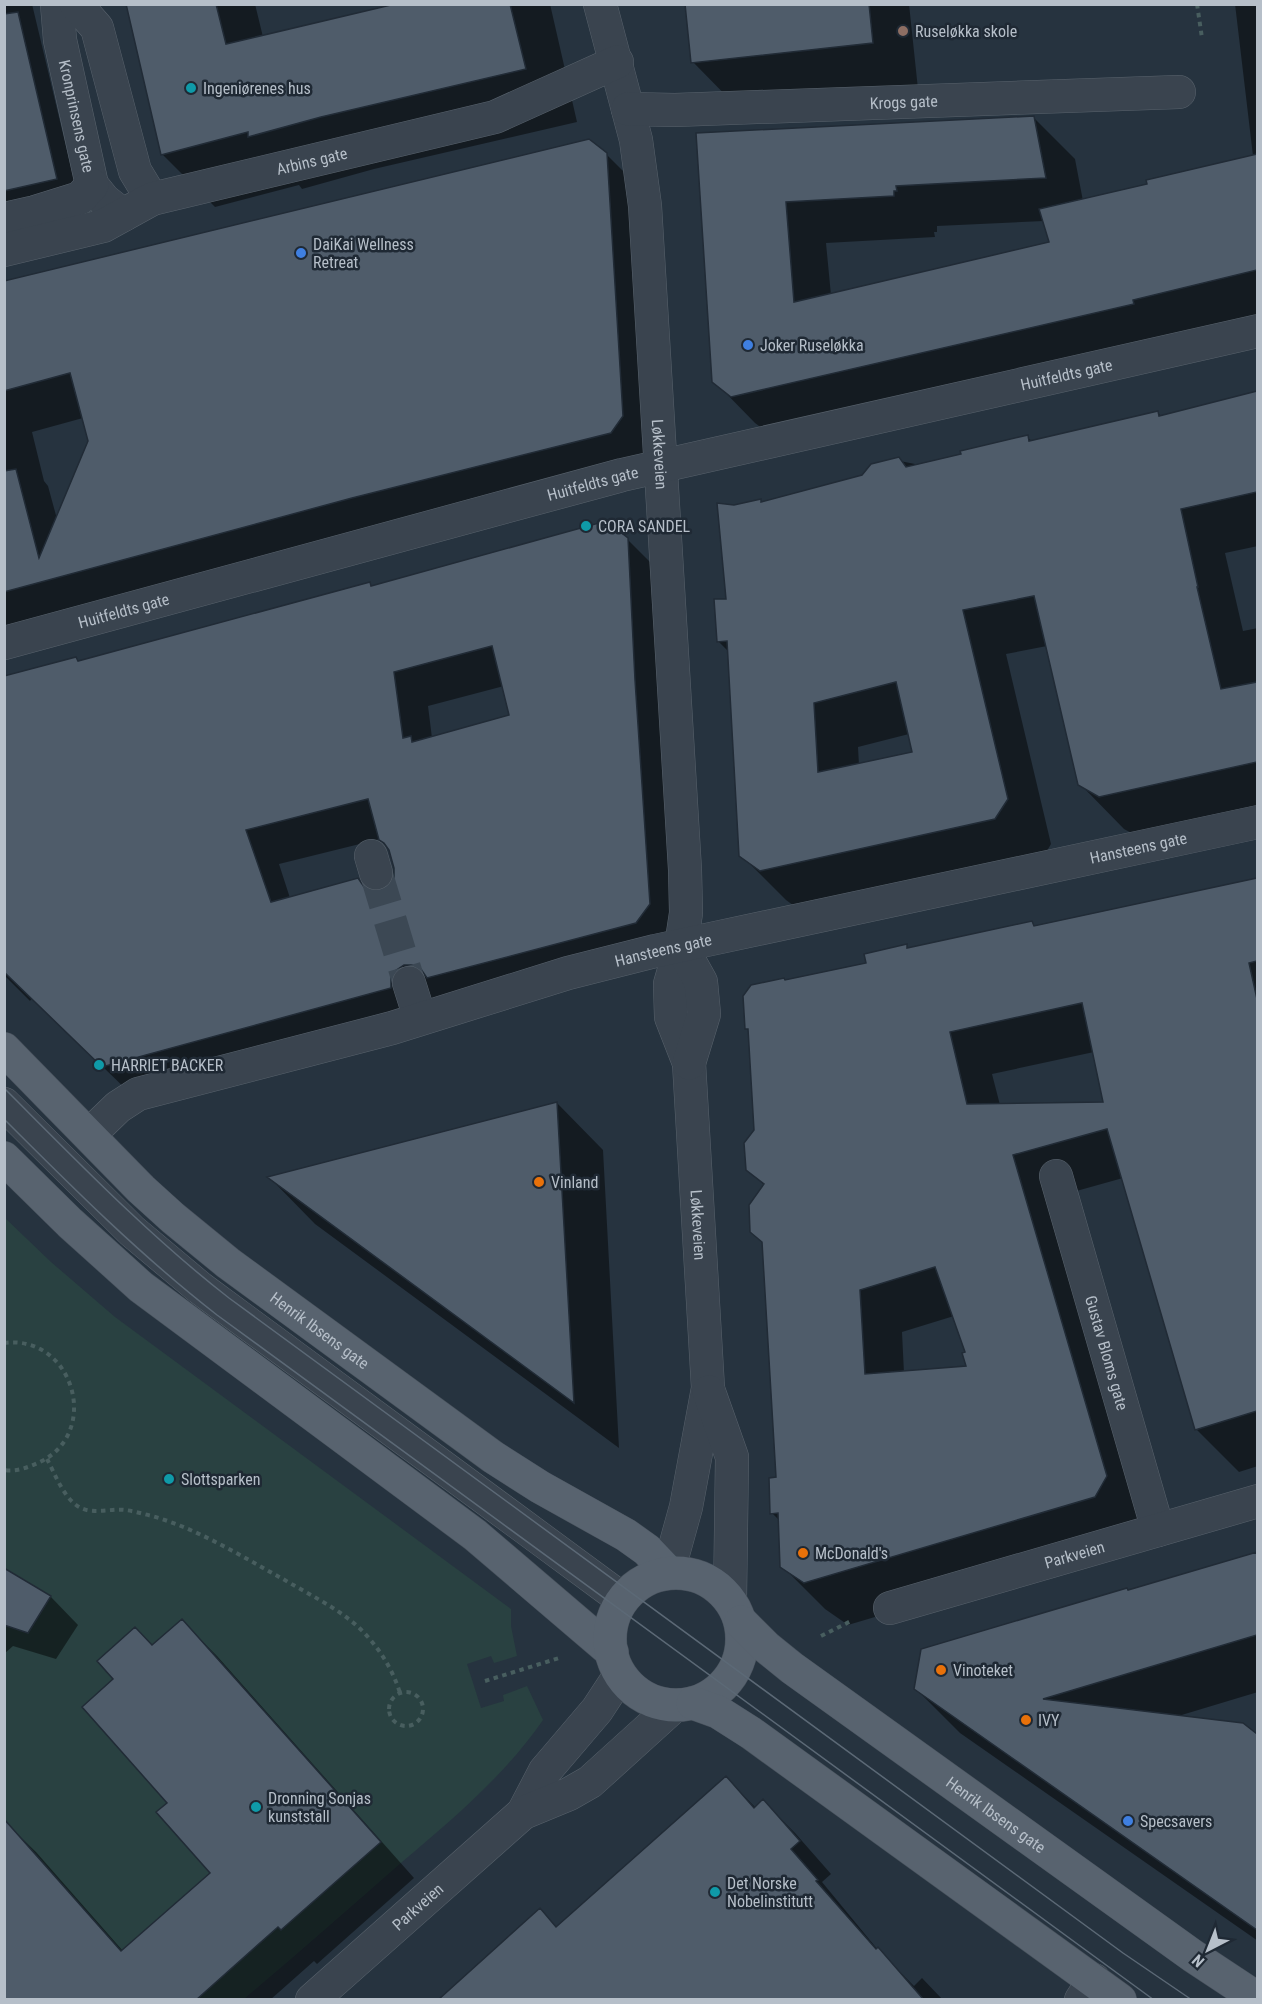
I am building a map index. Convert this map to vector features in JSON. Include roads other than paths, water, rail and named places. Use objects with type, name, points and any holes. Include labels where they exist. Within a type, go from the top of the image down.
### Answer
[{"type":"main road","name":"Henrik Ibsens gate","points":[[4,1049],[172,1218],[228,1263],[493,1457],[540,1488],[626,1535],[647,1550],[668,1572]]},
{"type":"main road","points":[[4,1158],[70,1223],[141,1287],[475,1534],[616,1663]]},
{"type":"main road","points":[[684,1704],[714,1693],[724,1685],[735,1669],[741,1654],[743,1638],[735,1611],[709,1581],[689,1574],[668,1572],[640,1582],[622,1599],[612,1619],[610,1635],[616,1663],[628,1685],[650,1700],[662,1704],[684,1704],[718,1712],[751,1733],[1087,1990],[1120,2000]]},
{"type":"main road","name":"Henrik Ibsens gate","points":[[735,1611],[765,1647],[792,1668],[1193,1956],[1257,1999]]},
{"type":"street","name":"Kronprinsens gate","points":[[57,4],[60,40],[92,185],[104,200],[113,220]]},
{"type":"street","points":[[76,4],[97,28],[135,171],[152,199]]},
{"type":"street","name":"Løkkeveien","points":[[600,4],[636,140],[645,206],[685,870],[686,913],[681,946],[701,982],[705,1014],[689,1063],[708,1388],[687,1507],[668,1572]]},
{"type":"street","name":"Arbins gate","points":[[4,250],[113,220],[152,199],[495,117],[617,62]]},
{"type":"street","points":[[68,75],[106,65]]},
{"type":"street","name":"Krogs gate","points":[[628,109],[675,110],[1179,92]]},
{"type":"street","points":[[4,219],[80,198],[92,185]]},
{"type":"street","name":"Huitfeldts gate","points":[[4,643],[661,466],[1257,331]]},
{"type":"street","name":"Hansteens gate","points":[[89,1135],[118,1107],[138,1094],[392,1028],[568,973],[681,946],[1257,822]]},
{"type":"street","points":[[410,983],[420,1018]]},
{"type":"street","points":[[4,1104],[132,1231],[200,1288],[622,1599]]},
{"type":"street","name":"Gustav Bloms gate","points":[[1056,1176],[1158,1530]]},
{"type":"street","name":"Løkkeveien","points":[[708,1388],[732,1457],[735,1611]]},
{"type":"street","name":"Parkveien","points":[[890,1608],[1257,1500]]},
{"type":"street","name":"Parkveien","points":[[523,1813],[545,1771],[597,1710],[616,1663]]},
{"type":"street","name":"Parkveien","points":[[312,2000],[523,1813],[569,1794],[590,1782],[684,1704]]},
{"type":"street","points":[[1193,1956],[1238,2000]]},
{"type":"tunnel","points":[[376,873],[409,983]]},
{"type":"tram line","points":[[4,1088],[141,1223],[229,1298],[1123,1953],[1192,2000]]},
{"type":"tram line","points":[[4,1119],[134,1245],[217,1315],[1154,2000]]},
{"type":"place","name":"Ruseløkka skole","points":[[903,31]]},
{"type":"place","name":"Ingeniørenes hus","points":[[191,88]]},
{"type":"place","name":"DaiKai Wellness Retreat","points":[[301,253]]},
{"type":"place","name":"Joker Ruseløkka","points":[[748,345]]},
{"type":"place","name":"CORA SANDEL","points":[[586,526]]},
{"type":"place","name":"HARRIET BACKER","points":[[99,1065]]},
{"type":"place","name":"Vinland","points":[[539,1182]]},
{"type":"place","name":"Slottsparken","points":[[169,1479]]},
{"type":"place","name":"McDonald's","points":[[803,1553]]},
{"type":"place","name":"Vinoteket","points":[[941,1670]]},
{"type":"place","name":"IVY","points":[[1026,1720]]},
{"type":"place","name":"Dronning Sonjas kunststall","points":[[256,1807]]},
{"type":"place","name":"Specsavers","points":[[1128,1821]]},
{"type":"place","name":"Det Norske Nobelinstitutt","points":[[715,1892]]}]
